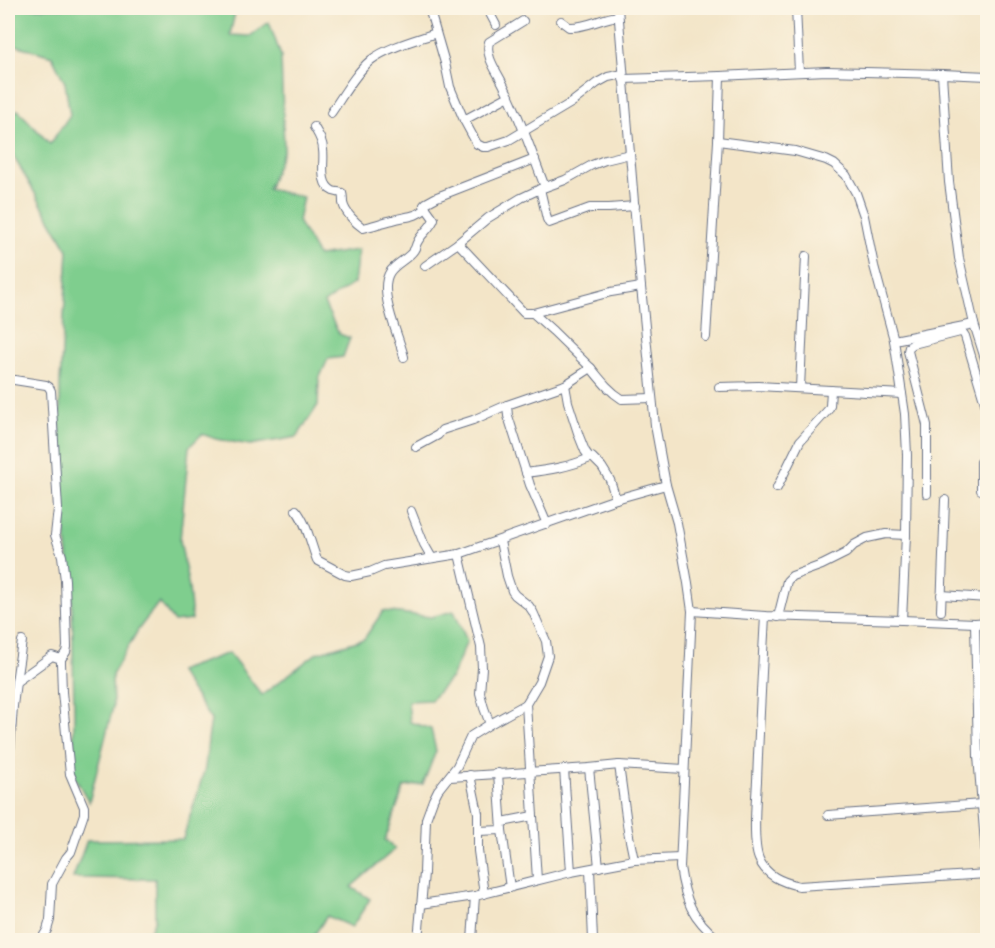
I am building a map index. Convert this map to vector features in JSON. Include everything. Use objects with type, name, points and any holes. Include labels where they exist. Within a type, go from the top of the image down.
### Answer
[{"type":"street","points":[[429,8],[450,87],[477,144],[483,147],[499,144],[525,131],[572,103],[608,77],[720,76],[827,71],[985,77]]},
{"type":"street","points":[[488,8],[496,25]]},
{"type":"street","points":[[796,8],[799,72]]},
{"type":"street","points":[[561,21],[569,27],[578,27],[618,12],[652,398],[659,453],[677,523],[692,611],[680,858],[681,878],[688,904],[702,924],[719,940]]},
{"type":"street","points":[[523,21],[489,42],[487,46],[491,62],[525,131],[535,159],[549,223],[590,208],[634,206]]},
{"type":"street","points":[[331,113],[371,60],[390,50],[436,33]]},
{"type":"street","points":[[942,74],[949,182],[959,258],[987,368]]},
{"type":"street","points":[[706,336],[720,76]]},
{"type":"street","points":[[464,120],[509,96]]},
{"type":"street","points":[[314,127],[323,145],[322,166],[327,184],[333,191],[344,195],[344,206],[362,227],[410,218],[426,208]]},
{"type":"street","points":[[718,141],[795,151],[826,160],[846,175],[856,193],[864,216],[874,266],[894,340],[905,414],[906,535],[902,620]]},
{"type":"street","points":[[425,266],[488,218],[521,198],[605,160],[630,154]]},
{"type":"street","points":[[405,357],[390,315],[386,293],[387,277],[392,268],[414,250],[418,240],[433,223],[434,219],[424,205],[437,197],[535,159]]},
{"type":"street","points":[[458,243],[526,313],[641,287]]},
{"type":"street","points":[[800,388],[806,256]]},
{"type":"street","points":[[532,313],[554,331],[610,391],[625,399],[652,398]]},
{"type":"street","points":[[894,340],[974,324]]},
{"type":"street","points":[[927,494],[926,414],[908,351],[909,347],[913,344],[963,333],[987,413]]},
{"type":"street","points":[[416,447],[438,435],[442,430],[565,385],[591,369]]},
{"type":"street","points":[[8,379],[46,385],[51,392],[58,509],[55,536],[62,556],[65,584],[67,647],[61,659],[62,692],[70,778],[84,807],[84,814],[71,852],[52,884],[50,920],[41,940]]},
{"type":"street","points":[[565,385],[568,402],[585,451],[606,473],[616,499]]},
{"type":"street","points":[[719,387],[758,386],[902,394]]},
{"type":"street","points":[[777,488],[800,441],[828,410],[831,390]]},
{"type":"street","points":[[507,405],[508,416],[526,473],[547,524]]},
{"type":"street","points":[[526,473],[576,464],[590,458]]},
{"type":"street","points":[[981,490],[981,462],[987,458]]},
{"type":"street","points":[[296,510],[312,542],[317,560],[348,576],[370,572],[384,566],[459,554],[616,499],[666,485]]},
{"type":"street","points":[[940,611],[945,501]]},
{"type":"street","points":[[411,511],[432,558]]},
{"type":"street","points":[[778,617],[787,580],[792,576],[841,556],[867,538],[886,534],[906,535]]},
{"type":"street","points":[[418,940],[426,819],[433,800],[457,766],[471,736],[526,704],[539,682],[548,656],[546,641],[529,606],[512,591],[500,541]]},
{"type":"street","points":[[459,554],[481,647],[480,693],[490,723]]},
{"type":"street","points":[[941,595],[987,598]]},
{"type":"street","points":[[692,611],[778,617],[987,622]]},
{"type":"street","points":[[765,616],[755,813],[757,852],[764,867],[775,878],[799,886],[987,874]]},
{"type":"street","points":[[975,623],[978,756],[987,881]]},
{"type":"street","points":[[8,780],[13,705],[22,641]]},
{"type":"street","points":[[16,682],[52,656],[61,659]]},
{"type":"street","points":[[526,704],[537,880]]},
{"type":"street","points":[[978,756],[987,755]]},
{"type":"street","points":[[450,777],[618,765],[684,769]]},
{"type":"street","points":[[618,765],[634,860]]},
{"type":"street","points":[[589,768],[599,867]]},
{"type":"street","points":[[564,769],[571,872]]},
{"type":"street","points":[[498,773],[510,888]]},
{"type":"street","points":[[470,776],[478,813],[478,851],[484,894]]},
{"type":"street","points":[[828,815],[982,804]]},
{"type":"street","points":[[478,831],[533,816]]},
{"type":"street","points":[[421,904],[475,897],[571,872],[634,860],[680,858]]},
{"type":"street","points":[[590,869],[593,940]]},
{"type":"street","points":[[472,940],[475,897]]},
{"type":"green space","points":[[8,8],[236,8],[230,35],[250,36],[269,22],[281,56],[284,149],[268,189],[303,197],[298,221],[318,256],[358,250],[354,283],[324,303],[339,334],[350,338],[343,357],[328,359],[319,379],[318,405],[297,437],[250,445],[202,434],[189,447],[180,540],[192,620],[174,622],[159,602],[138,630],[112,675],[113,707],[89,802],[73,774],[72,591],[60,462],[60,383],[68,250],[8,147],[8,115],[18,110],[50,144],[70,115],[65,83],[52,56],[8,43]]},
{"type":"green space","points":[[383,611],[431,617],[454,611],[467,641],[452,676],[431,700],[408,701],[410,722],[431,729],[436,751],[423,784],[404,787],[385,840],[395,849],[351,887],[370,899],[352,927],[327,916],[311,940],[146,940],[155,919],[155,879],[73,878],[87,840],[183,839],[205,768],[211,720],[178,671],[229,653],[262,695],[317,653],[364,639]]}]
